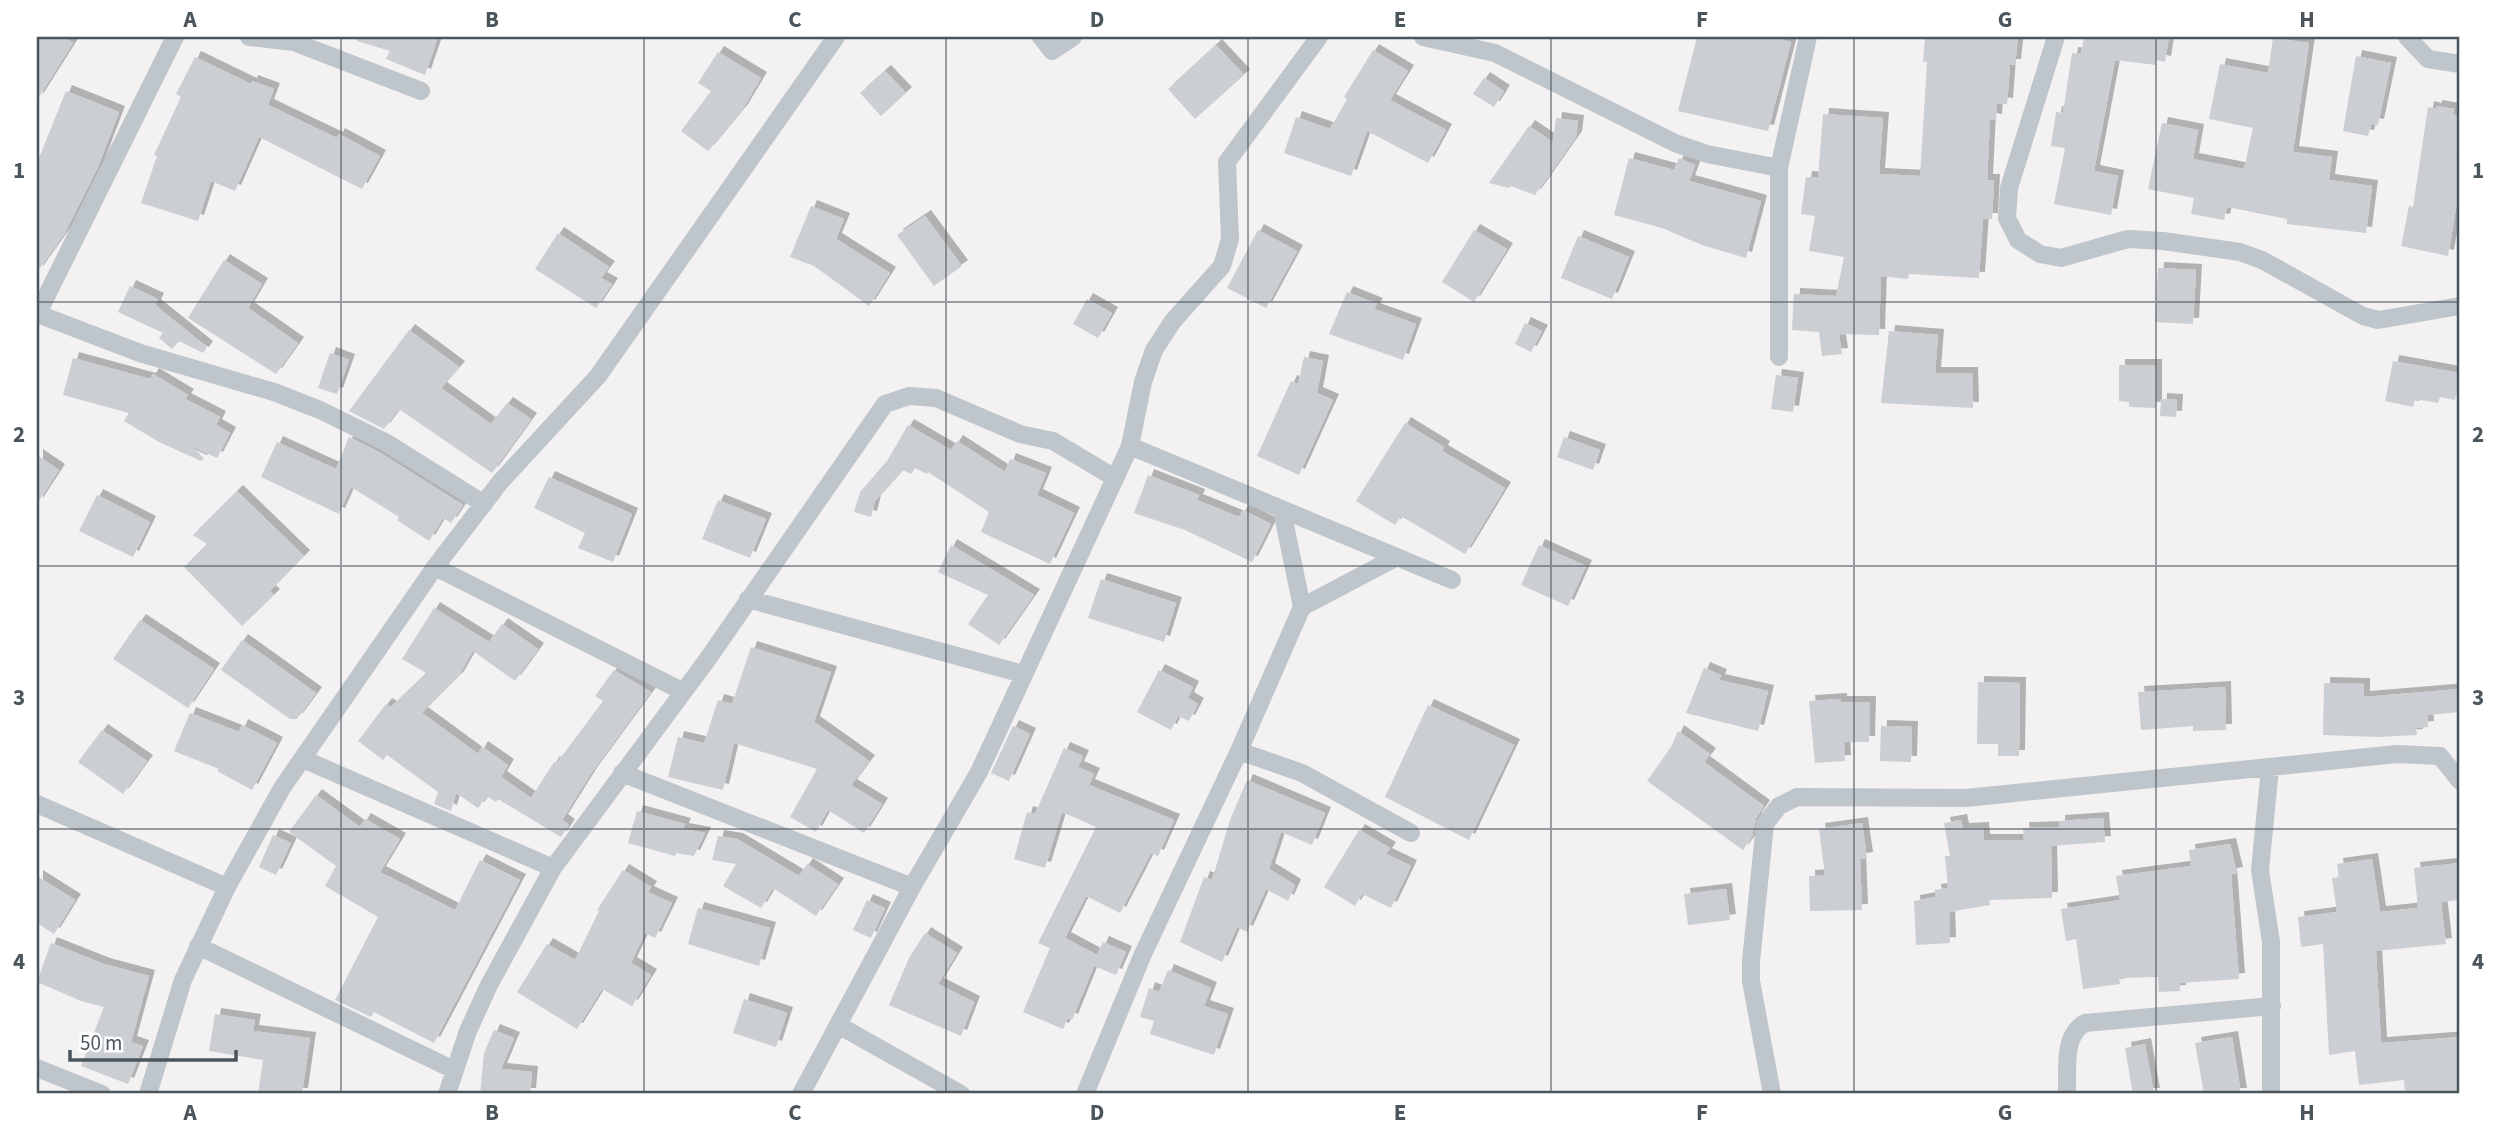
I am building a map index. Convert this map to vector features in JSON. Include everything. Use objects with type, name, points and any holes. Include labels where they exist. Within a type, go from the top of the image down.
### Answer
[{"type":"street","points":[[176,37],[37,314],[140,352],[274,392],[320,410],[386,442],[484,504]]},
{"type":"street","points":[[249,37],[294,42],[421,91]]},
{"type":"street","points":[[148,1094],[170,1016],[198,946],[282,788],[435,567],[484,504],[598,376],[836,37]]},
{"type":"street","points":[[1041,37],[1052,51],[1073,37]]},
{"type":"street","points":[[801,1094],[912,887],[979,772],[1130,446],[1143,382],[1154,350],[1173,321],[1222,266],[1230,239],[1227,162],[1319,37]]},
{"type":"street","points":[[1423,37],[1495,53],[1675,144],[1707,154],[1779,168]]},
{"type":"street","points":[[1779,357],[1779,168],[1808,37]]},
{"type":"street","points":[[2056,37],[2009,188],[2007,218],[2018,240],[2040,254],[2061,258],[2128,239],[2240,252],[2262,260],[2363,316],[2378,320],[2460,306]]},
{"type":"street","points":[[2406,37],[2428,59],[2460,64]]},
{"type":"street","points":[[447,1094],[489,985],[553,868],[885,404],[909,396],[936,398],[1020,434],[1053,441],[1115,478]]},
{"type":"street","points":[[1130,446],[1452,580]]},
{"type":"street","points":[[1085,1094],[1143,954],[1239,751],[1302,607],[1282,511]]},
{"type":"street","points":[[1302,607],[1395,558]]},
{"type":"street","points":[[435,567],[682,691]]},
{"type":"street","points":[[748,599],[1023,674]]},
{"type":"street","points":[[1239,751],[1302,774],[1411,833]]},
{"type":"street","points":[[1772,1094],[1751,981],[1751,961],[1765,824],[1779,806],[1797,797],[1966,798],[2397,754],[2460,755]]},
{"type":"street","points":[[2440,756],[2460,781]]},
{"type":"street","points":[[303,759],[553,868]]},
{"type":"street","points":[[2270,768],[2260,870],[2271,942],[2271,1094]]},
{"type":"street","points":[[622,773],[912,887]]},
{"type":"street","points":[[37,804],[227,887]]},
{"type":"street","points":[[198,946],[454,1070]]},
{"type":"street","points":[[2067,1094],[2070,1039],[2076,1028],[2085,1023],[2272,1006]]},
{"type":"street","points":[[838,1025],[961,1094]]},
{"type":"street","points":[[37,1068],[102,1094]]},
{"type":"building","points":[[37,37],[62,37],[73,43],[37,100]]},
{"type":"building","points":[[358,37],[438,37],[425,75],[386,59],[390,51],[357,41]]},
{"type":"building","points":[[1697,37],[1772,37],[1791,42],[1768,131],[1678,111]]},
{"type":"building","points":[[1925,37],[2018,37],[2015,65],[2010,65],[2007,104],[1997,103],[1996,120],[1990,119],[1987,180],[1994,180],[1992,219],[1983,219],[1979,278],[1909,274],[1908,279],[1881,276],[1879,335],[1839,334],[1842,354],[1822,356],[1819,332],[1792,330],[1794,294],[1836,296],[1844,257],[1809,251],[1815,216],[1801,214],[1806,177],[1818,178],[1823,114],[1883,118],[1879,174],[1920,176],[1927,62],[1923,62]]},
{"type":"building","points":[[2084,37],[2169,37],[2165,62],[2156,60],[2156,65],[2115,60],[2094,171],[2118,176],[2111,215],[2054,204],[2065,148],[2051,146],[2056,112],[2063,113],[2072,53],[2081,54]]},
{"type":"building","points":[[2273,38],[2309,43],[2293,152],[2332,157],[2329,180],[2372,186],[2366,233],[2287,224],[2287,219],[2227,207],[2224,220],[2191,214],[2194,198],[2148,189],[2162,123],[2198,130],[2193,159],[2244,169],[2253,128],[2209,119],[2220,64],[2268,73]]},
{"type":"building","points":[[1216,45],[1244,75],[1195,119],[1168,89]]},
{"type":"building","points":[[1373,50],[1408,71],[1390,100],[1446,130],[1428,163],[1367,131],[1351,176],[1284,153],[1296,117],[1330,129],[1347,99],[1344,97]]},
{"type":"building","points":[[718,52],[761,78],[742,110],[708,151],[681,131],[711,91],[698,83]]},
{"type":"building","points":[[2356,56],[2391,63],[2378,125],[2371,124],[2368,136],[2343,131]]},
{"type":"building","points":[[195,57],[251,84],[252,81],[274,89],[268,105],[337,138],[339,134],[380,156],[362,189],[259,137],[235,191],[211,181],[198,221],[141,203],[157,156],[154,155],[181,97],[176,94]]},
{"type":"building","points":[[885,71],[906,93],[881,116],[860,93]]},
{"type":"building","points":[[1484,78],[1504,91],[1494,107],[1473,94]]},
{"type":"building","points":[[66,91],[119,112],[98,167],[65,233],[37,272],[37,163]]},
{"type":"building","points":[[2436,106],[2454,109],[2453,115],[2460,116],[2456,158],[2460,159],[2460,184],[2448,256],[2401,246],[2409,206],[2413,207],[2428,107],[2436,109]]},
{"type":"building","points":[[1556,118],[1578,121],[1576,137],[1535,195],[1511,186],[1509,188],[1489,183],[1529,126],[1553,142]]},
{"type":"building","points":[[1629,158],[1674,170],[1679,158],[1695,165],[1689,181],[1761,201],[1746,258],[1702,245],[1662,228],[1614,215]]},
{"type":"building","points":[[811,206],[844,219],[836,239],[890,273],[869,306],[814,266],[790,257]]},
{"type":"building","points":[[925,216],[962,266],[934,286],[897,235]]},
{"type":"building","points":[[1258,230],[1297,251],[1266,308],[1227,288]]},
{"type":"building","points":[[1474,230],[1507,249],[1474,302],[1442,282]]},
{"type":"building","points":[[558,233],[609,267],[601,278],[612,284],[596,308],[535,269]]},
{"type":"building","points":[[1578,236],[1629,257],[1612,299],[1561,278]]},
{"type":"building","points":[[224,260],[262,284],[248,308],[298,343],[276,374],[188,318]]},
{"type":"building","points":[[2158,268],[2196,270],[2193,324],[2155,322]]},
{"type":"building","points":[[130,286],[158,299],[155,305],[207,347],[203,353],[179,341],[172,349],[159,338],[163,333],[118,312]]},
{"type":"building","points":[[1347,292],[1377,304],[1374,309],[1416,324],[1403,360],[1329,334]]},
{"type":"building","points":[[1087,299],[1112,313],[1098,338],[1073,324]]},
{"type":"building","points":[[1525,323],[1542,331],[1531,352],[1515,344]]},
{"type":"building","points":[[409,330],[459,367],[441,388],[491,424],[507,403],[531,419],[492,473],[399,409],[384,429],[349,411]]},
{"type":"building","points":[[1889,331],[1938,335],[1935,373],[1972,373],[1973,408],[1881,403]]},
{"type":"building","points":[[330,353],[349,360],[337,394],[318,388]]},
{"type":"building","points":[[1304,357],[1323,361],[1317,393],[1333,400],[1299,475],[1257,456],[1291,381],[1298,384]]},
{"type":"building","points":[[73,358],[150,379],[153,374],[188,395],[185,399],[220,417],[216,425],[230,433],[217,458],[191,446],[204,458],[201,461],[159,442],[124,421],[129,413],[63,395]]},
{"type":"building","points":[[2393,361],[2460,373],[2455,400],[2440,397],[2438,403],[2415,399],[2413,407],[2385,401]]},
{"type":"building","points":[[2119,365],[2156,365],[2156,408],[2129,407],[2129,402],[2119,401]]},
{"type":"building","points":[[1776,375],[1798,378],[1793,412],[1771,409]]},
{"type":"building","points":[[2161,399],[2177,400],[2176,417],[2160,416]]},
{"type":"building","points":[[1405,423],[1444,447],[1442,451],[1505,488],[1465,554],[1401,516],[1395,525],[1356,501]]},
{"type":"building","points":[[908,425],[951,450],[957,441],[1005,472],[1010,459],[1046,473],[1037,495],[1074,513],[1050,564],[981,532],[989,512],[928,472],[927,474],[915,468],[911,474],[903,470],[875,501],[871,517],[854,512],[860,492],[887,461]]},
{"type":"building","points":[[349,437],[379,452],[463,505],[451,523],[443,518],[429,541],[397,520],[399,517],[351,487],[339,514],[261,477],[277,442],[336,469]]},
{"type":"building","points":[[1564,437],[1600,450],[1593,470],[1557,457]]},
{"type":"building","points":[[37,455],[59,470],[37,504]]},
{"type":"building","points":[[1148,475],[1199,495],[1197,500],[1239,517],[1243,510],[1271,524],[1252,562],[1185,530],[1134,513]]},
{"type":"building","points":[[549,477],[632,514],[613,562],[578,548],[585,533],[534,508]]},
{"type":"building","points":[[237,491],[304,556],[270,591],[274,595],[242,626],[184,567],[207,544],[193,535]]},
{"type":"building","points":[[97,495],[150,522],[133,557],[79,531]]},
{"type":"building","points":[[718,500],[766,519],[750,558],[702,539]]},
{"type":"building","points":[[951,545],[1034,595],[999,645],[968,624],[988,595],[938,572]]},
{"type":"building","points":[[1539,545],[1586,566],[1568,606],[1521,585]]},
{"type":"building","points":[[1101,579],[1176,603],[1164,642],[1088,618]]},
{"type":"building","points":[[434,608],[489,642],[502,624],[538,649],[515,681],[473,651],[458,677],[422,713],[478,754],[482,747],[508,765],[501,777],[531,798],[554,762],[556,764],[603,701],[595,696],[614,670],[651,692],[592,772],[562,820],[569,825],[561,837],[498,799],[496,802],[487,796],[478,808],[456,793],[451,811],[434,804],[438,792],[387,755],[383,760],[358,741],[386,704],[391,707],[426,673],[402,659]]},
{"type":"building","points":[[140,620],[214,669],[188,708],[113,659]]},
{"type":"building","points":[[242,640],[316,693],[297,719],[290,719],[221,670]]},
{"type":"building","points":[[751,647],[831,672],[814,722],[869,761],[851,785],[882,804],[864,833],[828,810],[816,832],[790,817],[817,769],[734,743],[723,790],[668,777],[678,737],[704,743],[718,700],[732,704]]},
{"type":"building","points":[[1704,668],[1721,675],[1719,680],[1768,691],[1758,731],[1686,713]]},
{"type":"building","points":[[1159,670],[1193,687],[1188,698],[1198,704],[1189,721],[1178,716],[1171,730],[1137,712]]},
{"type":"building","points":[[1978,682],[2020,683],[2019,756],[1998,756],[1998,744],[1977,744]]},
{"type":"building","points":[[2324,683],[2364,684],[2364,697],[2460,689],[2460,712],[2427,715],[2428,727],[2416,728],[2417,735],[2323,735]]},
{"type":"building","points":[[2225,687],[2226,730],[2193,731],[2193,726],[2141,730],[2138,692]]},
{"type":"building","points":[[1841,699],[1841,702],[1870,702],[1869,742],[1844,742],[1845,761],[1815,763],[1809,701]]},
{"type":"building","points":[[1428,705],[1514,745],[1469,840],[1385,797]]},
{"type":"building","points":[[190,713],[239,732],[242,725],[277,743],[252,790],[217,771],[219,769],[174,751]]},
{"type":"building","points":[[1013,726],[1030,734],[1009,781],[991,773]]},
{"type":"building","points":[[1881,726],[1912,727],[1911,762],[1880,761]]},
{"type":"building","points":[[102,730],[147,761],[123,794],[78,762]]},
{"type":"building","points":[[1678,731],[1710,754],[1704,762],[1764,806],[1756,818],[1752,837],[1743,850],[1647,781],[1671,747]]},
{"type":"building","points":[[1064,748],[1083,756],[1078,767],[1094,774],[1089,785],[1174,820],[1158,856],[1151,853],[1120,913],[1086,896],[1065,938],[1097,955],[1103,942],[1126,952],[1116,975],[1094,966],[1072,1020],[1068,1018],[1063,1029],[1023,1012],[1050,948],[1038,943],[1096,827],[1062,812],[1045,868],[1014,859],[1027,812],[1035,814]]},
{"type":"building","points":[[1247,780],[1325,813],[1312,845],[1281,832],[1269,869],[1295,885],[1288,901],[1266,889],[1247,932],[1237,927],[1222,962],[1180,942],[1204,877],[1212,880],[1230,820]]},
{"type":"building","points":[[316,795],[360,827],[365,819],[400,839],[380,872],[455,910],[480,860],[520,880],[434,1043],[374,1012],[371,1017],[335,1000],[378,917],[325,886],[336,866],[289,832]]},
{"type":"building","points":[[637,811],[685,824],[683,829],[705,833],[694,856],[676,853],[675,856],[628,843]]},
{"type":"building","points":[[2103,818],[2105,842],[2051,846],[2052,898],[1989,900],[1990,905],[1949,912],[1950,943],[1916,945],[1914,901],[1936,897],[1935,890],[1948,888],[1945,856],[1950,856],[1944,823],[1961,820],[1963,829],[1983,828],[1984,840],[2024,840],[2023,828],[2059,827],[2059,821]]},
{"type":"building","points":[[1862,823],[1867,858],[1860,859],[1862,910],[1810,911],[1809,876],[1825,875],[1819,829]]},
{"type":"building","points":[[1359,830],[1390,848],[1386,854],[1411,866],[1391,908],[1362,894],[1355,906],[1324,887]]},
{"type":"building","points":[[273,835],[291,843],[276,875],[259,867]]},
{"type":"building","points":[[718,836],[737,839],[799,876],[807,864],[838,884],[816,916],[773,888],[761,908],[723,886],[736,864],[712,860]]},
{"type":"building","points":[[2230,844],[2237,873],[2231,874],[2239,979],[2180,983],[2180,991],[2159,992],[2158,977],[2119,978],[2120,984],[2083,989],[2076,939],[2066,941],[2061,909],[2120,900],[2116,876],[2191,866],[2189,850]]},
{"type":"building","points":[[2372,859],[2380,912],[2418,908],[2414,868],[2460,863],[2460,900],[2441,902],[2446,944],[2376,951],[2381,1043],[2460,1037],[2460,1094],[2405,1094],[2404,1080],[2359,1085],[2355,1051],[2329,1055],[2323,944],[2301,947],[2298,917],[2337,912],[2332,878],[2339,877],[2337,864]]},
{"type":"building","points":[[623,870],[651,887],[648,892],[672,903],[655,938],[645,933],[631,963],[651,975],[632,1006],[602,989],[577,1029],[517,992],[547,944],[575,960],[599,911],[597,910]]},
{"type":"building","points":[[37,876],[75,900],[54,934],[37,923]]},
{"type":"building","points":[[1726,889],[1730,920],[1688,925],[1684,894]]},
{"type":"building","points":[[867,900],[885,908],[871,938],[853,930]]},
{"type":"building","points":[[698,908],[770,928],[759,966],[688,944]]},
{"type":"building","points":[[925,933],[957,953],[938,984],[974,1002],[961,1036],[889,1005],[909,958]]},
{"type":"building","points":[[51,943],[104,964],[149,976],[131,1042],[143,1046],[128,1084],[81,1066],[104,1007],[81,1001],[37,982]]},
{"type":"building","points":[[1168,970],[1211,988],[1204,1006],[1228,1014],[1214,1055],[1150,1034],[1154,1021],[1140,1017],[1149,988],[1159,992]]},
{"type":"building","points":[[744,999],[787,1013],[776,1047],[733,1033]]},
{"type":"building","points":[[215,1014],[255,1020],[253,1031],[310,1038],[302,1094],[258,1094],[263,1060],[209,1051]]},
{"type":"building","points":[[494,1030],[514,1038],[501,1069],[532,1072],[530,1094],[480,1094],[484,1053]]},
{"type":"building","points":[[2232,1037],[2241,1094],[2204,1094],[2195,1043]]},
{"type":"building","points":[[2145,1044],[2154,1094],[2133,1094],[2125,1048]]}]
